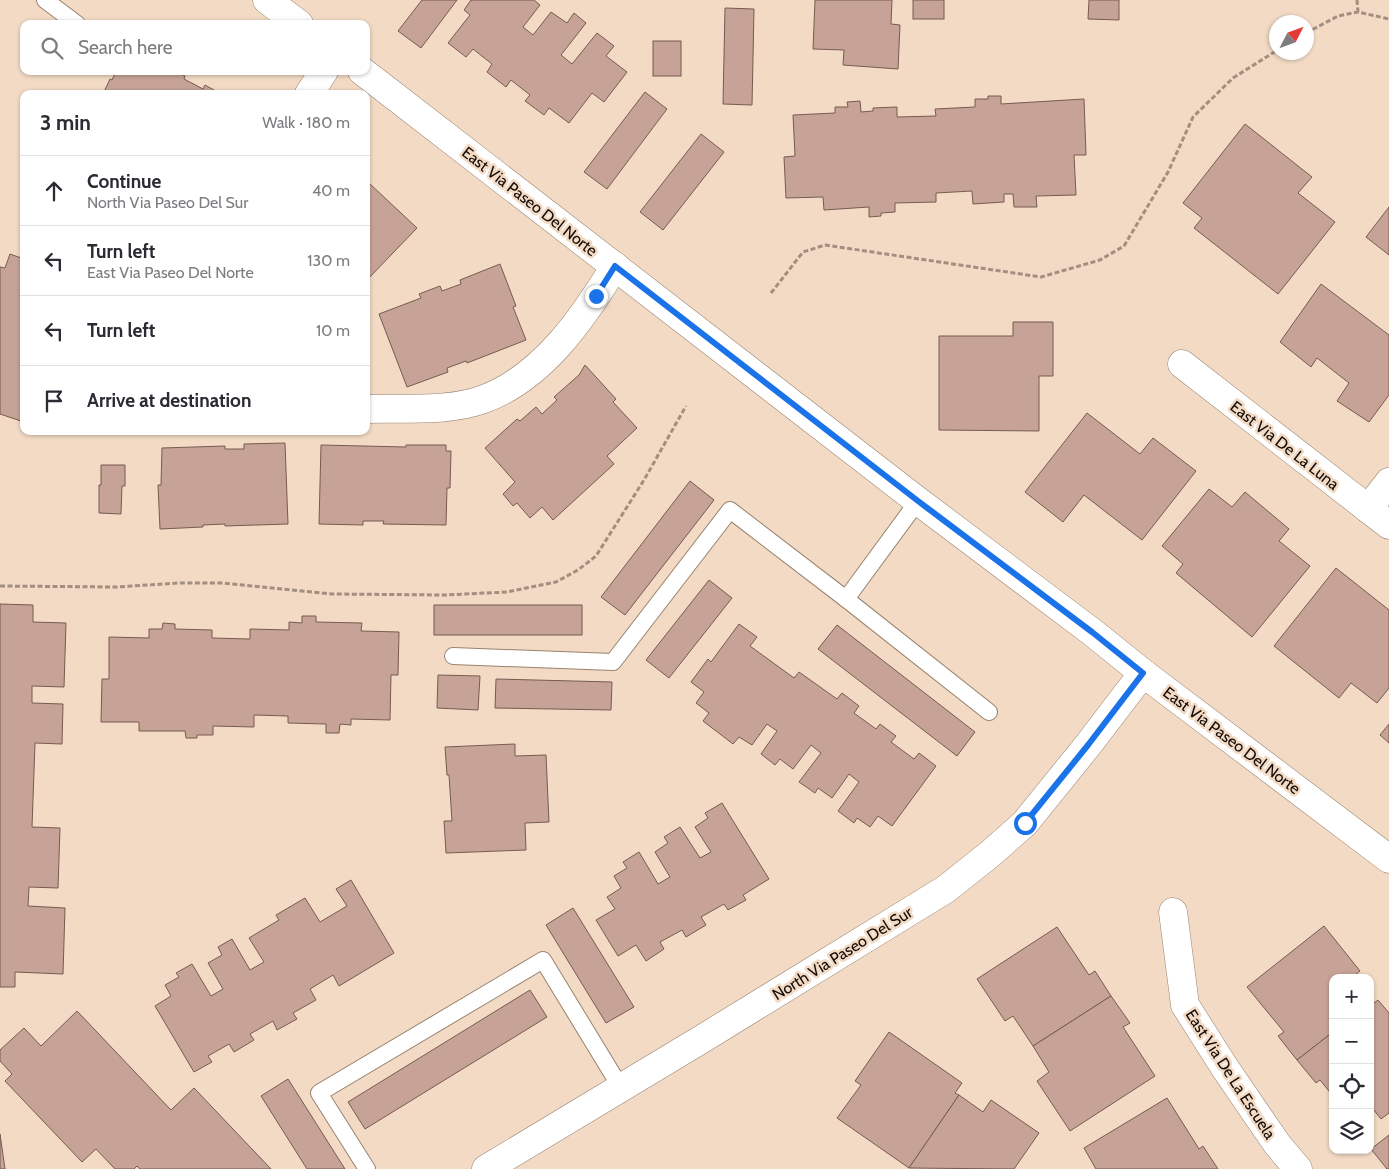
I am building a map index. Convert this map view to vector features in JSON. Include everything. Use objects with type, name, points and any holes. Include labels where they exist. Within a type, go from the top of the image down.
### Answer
[{"type":"street","points":[[267,0],[294,20]]},
{"type":"street","points":[[312,90],[321,75]]},
{"type":"street","name":"East Via Paseo Del Norte","points":[[367,75],[918,501],[1389,860]]},
{"type":"street","points":[[370,409],[444,408],[483,400],[521,380],[554,350],[596,296],[615,266]]},
{"type":"street","name":"East Via De La Luna","points":[[1182,364],[1379,517]]},
{"type":"street","points":[[1379,517],[1389,482]]},
{"type":"street","name":"North Via Paseo Del Sur","points":[[486,1169],[946,889],[1025,823],[1143,673]]},
{"type":"street","name":"East Via De La Escuela","points":[[1173,912],[1185,1005],[1272,1136],[1298,1169]]},
{"type":"lane","points":[[45,0],[72,20]]},
{"type":"lane","points":[[846,599],[918,501]]},
{"type":"lane","points":[[453,656],[613,662],[730,510],[989,712]]},
{"type":"lane","points":[[367,1169],[319,1093],[543,960],[621,1088]]},
{"type":"path","points":[[1357,0],[1358,12]]},
{"type":"path","points":[[1314,29],[1338,16],[1358,12],[1389,19]]},
{"type":"path","points":[[771,293],[803,252],[825,245],[1041,277],[1100,260],[1124,246],[1168,172],[1194,117],[1233,78],[1269,55]]},
{"type":"path","points":[[0,586],[117,587],[179,583],[222,583],[332,594],[446,595],[507,592],[556,582],[578,570],[596,556],[644,480],[686,406]]},
{"type":"building","points":[[422,0],[457,0],[421,48],[398,31]]},
{"type":"building","points":[[471,0],[534,0],[540,5],[523,27],[533,35],[551,12],[567,23],[574,13],[586,23],[561,55],[572,64],[597,33],[614,46],[606,56],[627,72],[604,102],[592,93],[569,123],[549,108],[544,115],[525,101],[530,95],[511,80],[506,87],[487,72],[492,64],[473,49],[466,57],[448,43],[470,15],[464,10]]},
{"type":"building","points":[[815,0],[892,0],[891,24],[900,25],[898,69],[843,65],[844,50],[813,49]]},
{"type":"building","points":[[913,0],[944,0],[944,19],[913,19]]},
{"type":"building","points":[[1089,0],[1119,0],[1119,20],[1088,19]]},
{"type":"building","points":[[725,8],[754,9],[752,105],[723,104]]},
{"type":"building","points":[[653,41],[681,41],[681,76],[653,76]]},
{"type":"building","points":[[114,75],[183,75],[185,76],[184,79],[203,89],[205,85],[214,90],[105,90],[110,79],[112,80]]},
{"type":"building","points":[[645,92],[667,109],[607,189],[584,172]]},
{"type":"building","points":[[988,96],[1001,96],[1001,104],[1084,99],[1086,155],[1074,155],[1076,195],[1036,196],[1037,207],[1014,207],[1013,194],[1004,194],[1004,202],[973,204],[972,191],[936,193],[936,202],[895,203],[895,212],[881,213],[881,216],[869,217],[869,207],[824,210],[823,197],[786,198],[784,157],[795,156],[793,115],[835,113],[835,107],[848,107],[847,102],[860,101],[861,112],[873,111],[873,108],[897,107],[897,117],[936,116],[935,109],[975,107],[975,99],[988,99]]},
{"type":"building","points":[[1245,124],[1312,177],[1298,193],[1335,222],[1278,294],[1194,228],[1202,218],[1183,203]]},
{"type":"building","points":[[701,134],[724,152],[663,230],[640,212]]},
{"type":"building","points":[[370,184],[417,228],[370,277]]},
{"type":"building","points":[[1389,207],[1389,255],[1366,237]]},
{"type":"building","points":[[10,254],[20,258],[20,421],[0,414],[0,267],[5,268]]},
{"type":"building","points":[[500,264],[516,306],[513,307],[526,340],[467,363],[466,361],[447,368],[448,372],[407,387],[379,314],[421,298],[419,294],[440,286],[442,291],[461,284],[460,280]]},
{"type":"building","points":[[1321,284],[1389,335],[1389,395],[1369,422],[1337,401],[1349,383],[1317,358],[1311,367],[1280,342]]},
{"type":"building","points":[[1013,322],[1053,322],[1053,376],[1039,376],[1039,431],[939,430],[939,336],[1013,336]]},
{"type":"building","points":[[585,365],[616,399],[613,402],[637,428],[607,456],[614,464],[553,520],[542,507],[530,518],[517,503],[513,506],[503,494],[515,482],[485,448],[517,419],[520,421],[536,407],[542,414],[557,400],[554,397],[579,375]]},
{"type":"building","points":[[1087,413],[1140,454],[1153,438],[1196,471],[1142,540],[1084,495],[1063,522],[1025,492]]},
{"type":"building","points":[[285,443],[288,524],[225,526],[225,524],[160,529],[158,485],[161,485],[162,448],[225,446],[225,449],[244,449],[244,444]]},
{"type":"building","points":[[321,445],[406,447],[406,445],[446,445],[446,451],[451,451],[446,525],[383,524],[384,521],[363,521],[363,525],[319,524]]},
{"type":"building","points":[[101,465],[125,465],[125,486],[122,486],[121,514],[99,513]]},
{"type":"building","points":[[690,481],[714,500],[625,615],[601,597]]},
{"type":"building","points":[[1209,489],[1232,507],[1245,492],[1289,529],[1279,541],[1310,566],[1252,637],[1176,573],[1183,564],[1162,546]]},
{"type":"building","points":[[1336,568],[1389,610],[1389,688],[1377,703],[1351,683],[1339,698],[1274,646]]},
{"type":"building","points":[[709,580],[732,598],[669,678],[646,660]]},
{"type":"building","points":[[0,604],[33,605],[33,622],[66,623],[64,687],[32,686],[32,703],[63,704],[62,744],[35,743],[32,827],[60,828],[58,888],[29,887],[28,906],[65,908],[63,974],[15,972],[15,987],[0,987]]},
{"type":"building","points":[[434,605],[582,605],[582,635],[434,635]]},
{"type":"building","points":[[302,616],[316,616],[316,622],[362,623],[361,631],[399,632],[398,675],[391,675],[390,720],[351,719],[351,725],[340,724],[339,733],[326,733],[326,724],[288,723],[288,716],[254,715],[254,727],[213,726],[213,735],[197,735],[197,738],[186,738],[185,731],[139,731],[139,722],[101,722],[102,679],[109,679],[109,637],[149,638],[149,629],[162,629],[163,623],[175,624],[175,629],[212,630],[212,638],[250,639],[250,629],[289,630],[289,622],[302,623]]},
{"type":"building","points":[[739,624],[757,637],[750,646],[794,678],[799,672],[837,699],[842,693],[859,706],[854,713],[876,729],[880,724],[896,736],[891,742],[914,759],[919,753],[936,766],[892,826],[878,816],[870,827],[857,818],[854,823],[838,811],[859,782],[849,774],[832,798],[818,788],[815,793],[799,782],[821,753],[811,745],[793,769],[780,759],[775,765],[761,754],[777,731],[767,724],[752,745],[739,737],[733,744],[703,721],[709,713],[696,703],[704,692],[691,682],[708,659],[711,662]]},
{"type":"building","points":[[837,625],[975,732],[957,756],[818,649]]},
{"type":"building","points":[[438,675],[480,676],[478,710],[437,708]]},
{"type":"building","points":[[496,679],[612,682],[611,710],[495,708]]},
{"type":"building","points":[[1389,724],[1389,743],[1380,735]]},
{"type":"building","points":[[515,744],[515,756],[546,755],[549,822],[525,823],[526,850],[446,853],[444,821],[452,821],[445,747]]},
{"type":"building","points":[[722,803],[769,879],[743,895],[746,900],[728,910],[724,904],[701,917],[706,925],[686,937],[682,930],[660,942],[664,949],[646,961],[636,945],[618,956],[596,920],[615,909],[607,897],[621,888],[614,876],[627,868],[623,862],[639,852],[658,884],[670,877],[655,852],[668,843],[664,837],[680,827],[700,858],[711,852],[695,827],[708,818],[705,813]]},
{"type":"building","points":[[351,880],[394,953],[339,986],[333,975],[310,989],[316,1000],[293,1013],[297,1019],[277,1030],[273,1021],[250,1034],[254,1040],[234,1052],[229,1044],[208,1056],[212,1062],[194,1072],[155,1006],[171,996],[165,985],[179,977],[176,973],[192,964],[211,996],[223,989],[208,963],[222,955],[218,947],[232,939],[250,970],[264,962],[249,938],[279,920],[276,915],[305,898],[320,922],[347,906],[336,889]]},
{"type":"building","points":[[573,908],[634,1007],[606,1023],[546,925]]},
{"type":"building","points":[[1324,926],[1360,971],[1356,974],[1329,974],[1329,1035],[1297,1060],[1278,1036],[1284,1032],[1247,987]]},
{"type":"building","points":[[1057,927],[1089,975],[1095,971],[1111,996],[1033,1046],[1013,1016],[1005,1021],[977,979]]},
{"type":"building","points":[[530,990],[547,1017],[365,1129],[348,1102]]},
{"type":"building","points":[[1111,996],[1130,1023],[1123,1027],[1155,1076],[1070,1131],[1037,1081],[1049,1072],[1033,1046]]},
{"type":"building","points":[[1378,1000],[1389,1013],[1389,1113],[1381,1119],[1374,1110],[1374,1003]]},
{"type":"building","points":[[77,1011],[171,1110],[194,1088],[271,1169],[140,1169],[137,1166],[134,1169],[115,1169],[96,1149],[82,1162],[5,1081],[12,1074],[0,1061],[0,1050],[24,1028],[41,1046]]},
{"type":"building","points":[[889,1032],[962,1083],[955,1093],[959,1095],[909,1168],[837,1118],[861,1085],[855,1081]]},
{"type":"building","points":[[1329,1035],[1329,1091],[1320,1080],[1316,1083],[1297,1060]]},
{"type":"building","points":[[288,1079],[345,1169],[307,1169],[261,1096]]},
{"type":"building","points":[[959,1095],[983,1112],[991,1100],[1039,1133],[1014,1169],[909,1168]]},
{"type":"building","points":[[1167,1098],[1199,1149],[1203,1146],[1218,1169],[1096,1169],[1084,1148]]},
{"type":"building","points":[[0,1134],[5,1169],[0,1169]]},
{"type":"building","points":[[1389,1135],[1389,1169],[1374,1153],[1374,1147]]},
{"type":"route","points":[[596,296],[615,266],[1143,673],[1025,823]]}]
